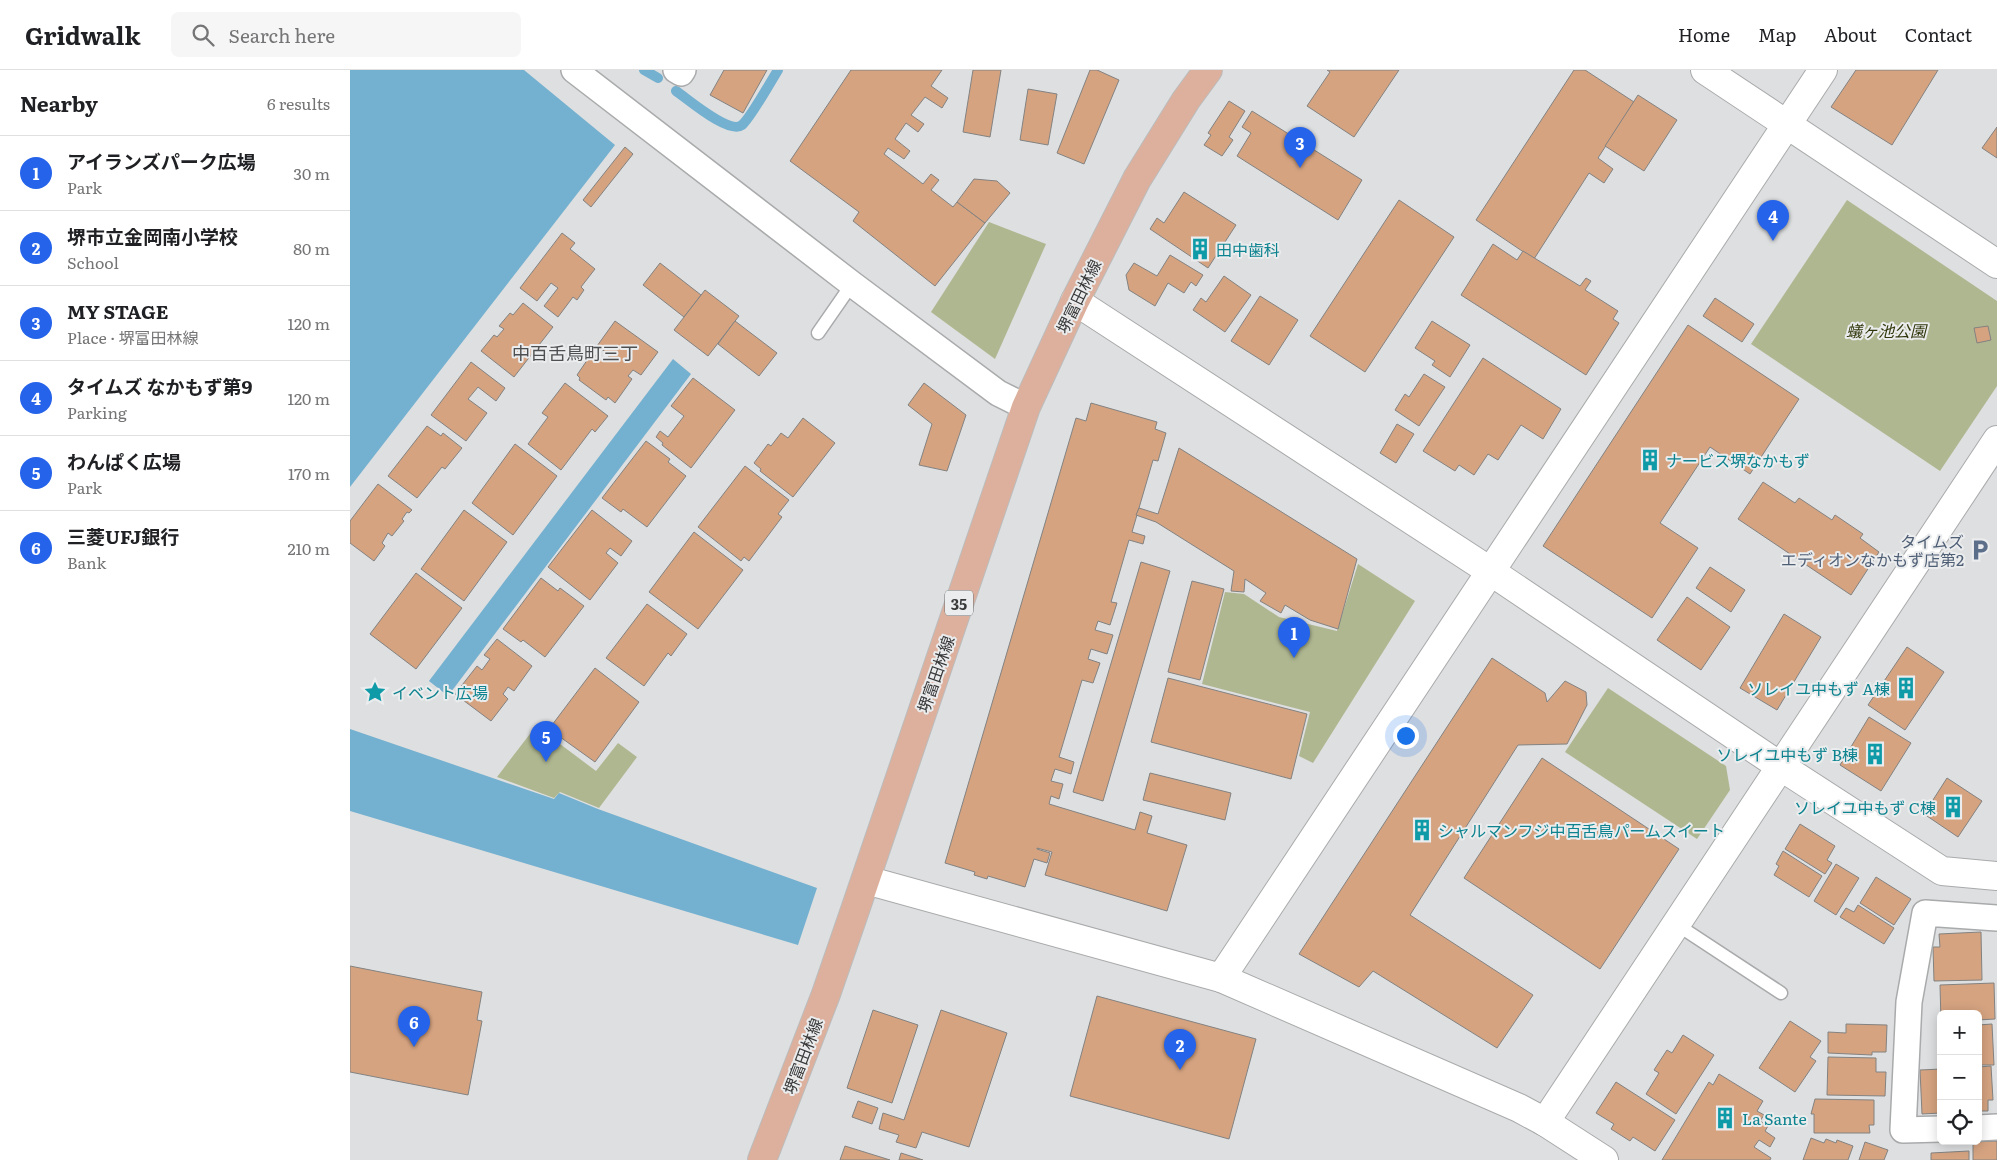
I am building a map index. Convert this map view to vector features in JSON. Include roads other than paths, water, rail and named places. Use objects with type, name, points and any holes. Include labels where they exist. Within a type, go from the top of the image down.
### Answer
[{"type":"main road","name":"堺富田林線","points":[[762,1160],[826,994],[866,880],[1026,407],[1075,301],[1137,179],[1186,100],[1208,70]]},
{"type":"street","points":[[574,70],[852,284],[998,393],[1026,407]]},
{"type":"street","points":[[676,70],[681,73],[683,70]]},
{"type":"street","points":[[1705,70],[1997,264]]},
{"type":"street","points":[[1221,978],[1823,70]]},
{"type":"street","points":[[1075,301],[1490,571],[1780,766],[1942,871],[1997,876]]},
{"type":"street","points":[[1545,1122],[1997,440]]},
{"type":"street","points":[[866,880],[1221,978],[1519,1108],[1545,1122],[1604,1160]]},
{"type":"street","points":[[1937,1129],[1903,1130],[1909,1002],[1925,913],[1997,918]]},
{"type":"street","points":[[1982,1128],[1997,1127]]},
{"type":"lane","points":[[818,333],[852,284]]},
{"type":"lane","points":[[1676,924],[1780,993]]},
{"type":"water","points":[[350,70],[524,70],[615,145],[350,487]]},
{"type":"water","points":[[673,359],[691,374],[448,696],[429,681]]},
{"type":"water","points":[[350,729],[554,799],[559,793],[598,809],[817,888],[798,945],[350,811]]},
{"type":"waterway","points":[[644,70],[658,78]]},
{"type":"waterway","points":[[676,91],[719,121],[736,127],[746,121],[778,70]]},
{"type":"place","name":"MY STAGE","points":[[1300,168]]},
{"type":"place","name":"タイムズ なかもず第9","points":[[1773,241]]},
{"type":"place","name":"田中歯科","points":[[1200,249]]},
{"type":"place","name":"ナービス堺なかもず","points":[[1650,460]]},
{"type":"place","name":"タイムズ エディオンなかもず店第2","points":[[1980,550]]},
{"type":"place","name":"アイランズパーク広場","points":[[1294,658]]},
{"type":"place","name":"ソレイユ中もず A棟","points":[[1906,688]]},
{"type":"place","name":"イベント広場","points":[[375,692]]},
{"type":"place","name":"ソレイユ中もず B棟","points":[[1875,754]]},
{"type":"place","name":"わんぱく広場","points":[[546,762]]},
{"type":"place","name":"ソレイユ中もず C棟","points":[[1953,807]]},
{"type":"place","name":"シャルマンフジ中百舌鳥パームスイート","points":[[1422,830]]},
{"type":"place","name":"三菱UFJ銀行","points":[[414,1047]]},
{"type":"place","name":"堺市立金岡南小学校","points":[[1180,1070]]},
{"type":"place","name":"La Sante","points":[[1725,1118]]},
{"type":"district","name":"中百舌鳥町三丁","points":[[575,352]]},
{"type":"park label","name":"蟻ヶ池公園","points":[[1886,330]]}]
